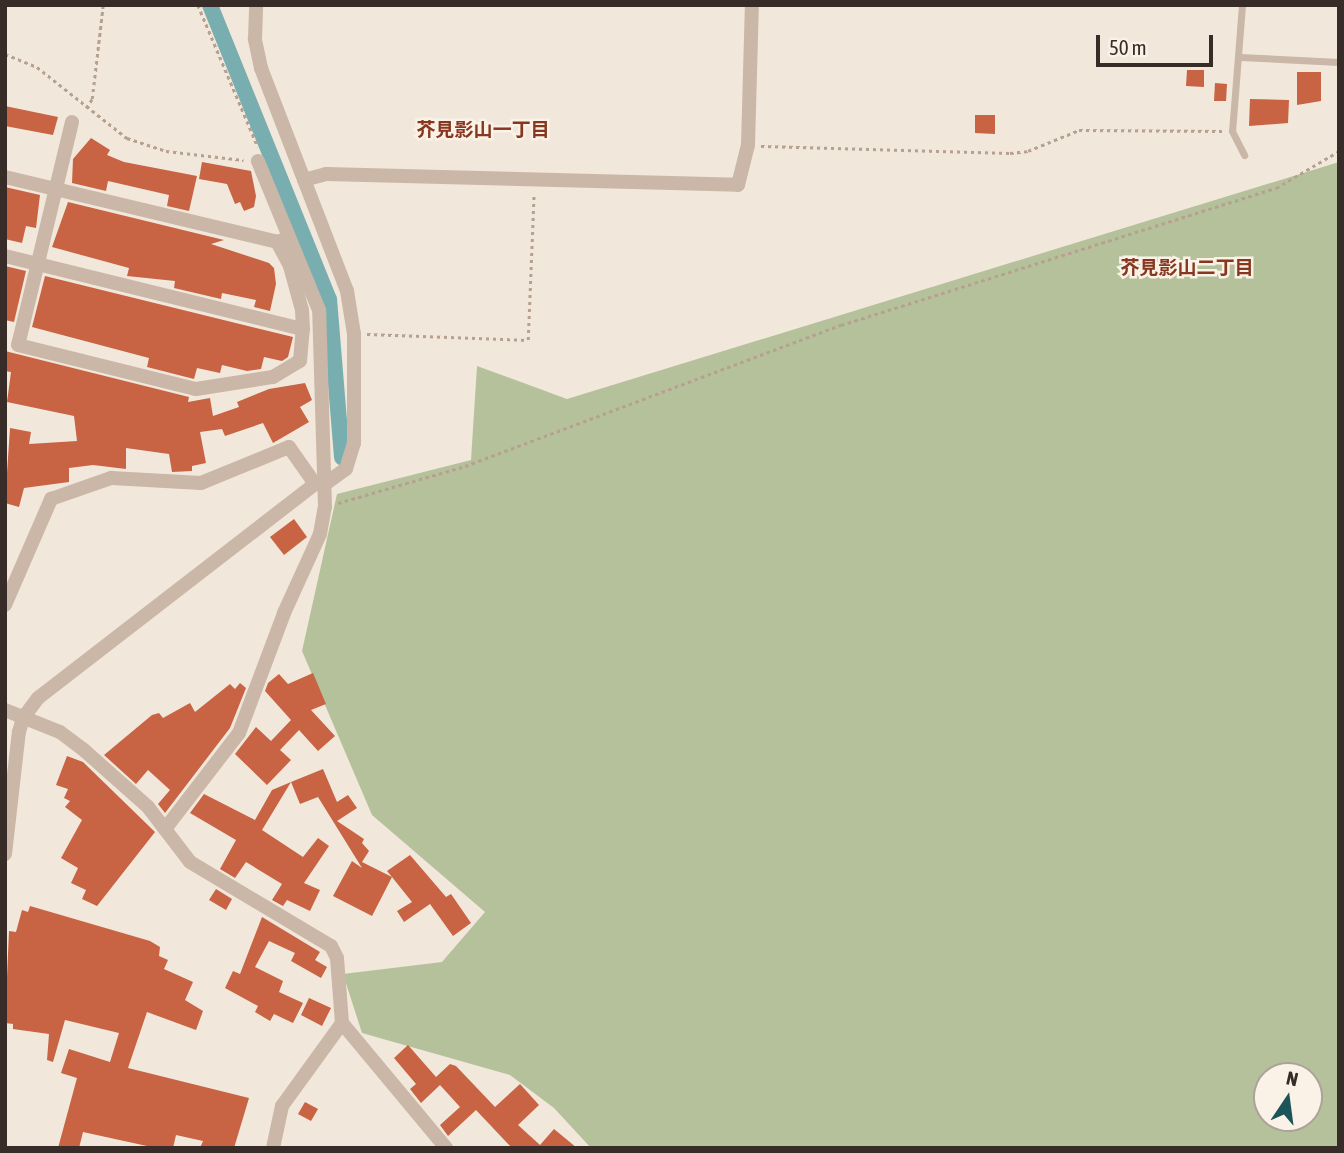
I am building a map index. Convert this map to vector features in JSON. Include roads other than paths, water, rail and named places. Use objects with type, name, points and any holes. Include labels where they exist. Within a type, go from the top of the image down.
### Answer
[{"type":"street","points":[[5,854],[23,718],[38,698],[320,484],[346,468],[355,443],[354,334],[347,291],[261,68],[255,38],[256,5]]},
{"type":"street","points":[[304,180],[326,174],[738,185],[748,145],[752,5]]},
{"type":"street","points":[[72,122],[38,264],[12,344],[196,389],[273,377],[300,361],[302,310],[258,162]]},
{"type":"street","points":[[5,177],[283,240]]},
{"type":"street","points":[[165,829],[239,733],[284,613],[320,534],[325,506],[320,484],[319,310],[283,240]]},
{"type":"street","points":[[5,256],[303,329]]},
{"type":"street","points":[[5,605],[51,499],[111,478],[201,483],[289,447],[320,484]]},
{"type":"street","points":[[5,710],[60,732],[85,751],[165,829],[190,862],[331,946],[337,958],[342,1023],[446,1148]]},
{"type":"street","points":[[273,1148],[282,1105],[342,1023]]},
{"type":"lane","points":[[1242,5],[1233,131],[1244,155]]},
{"type":"lane","points":[[1240,57],[1339,62]]},
{"type":"waterway","points":[[210,5],[329,299],[342,457]]},
{"type":"district","name":"芥見影山一丁目","points":[[483,130]]},
{"type":"district","name":"芥見影山二丁目","points":[[1187,268]]}]
